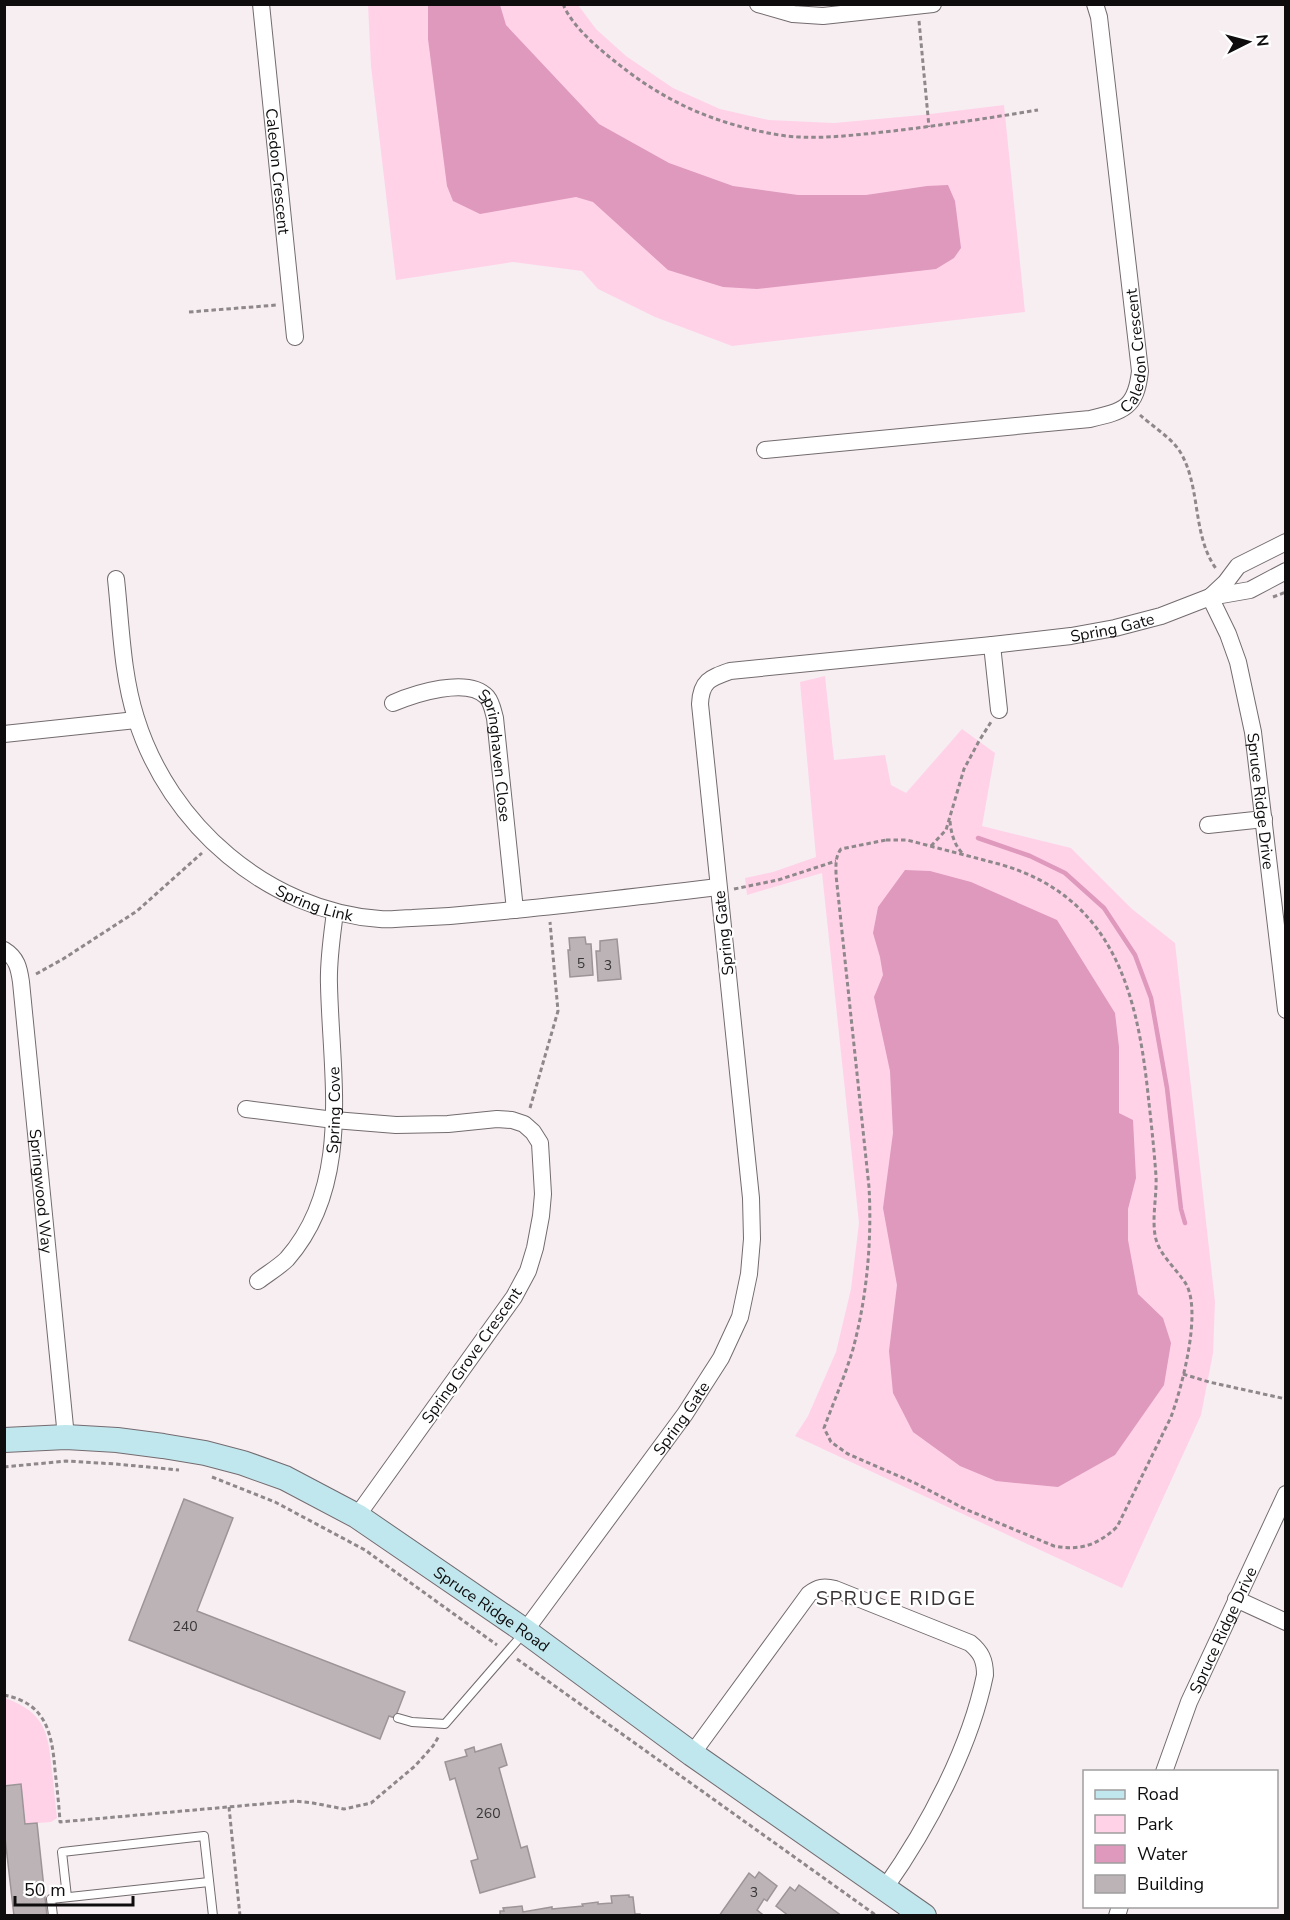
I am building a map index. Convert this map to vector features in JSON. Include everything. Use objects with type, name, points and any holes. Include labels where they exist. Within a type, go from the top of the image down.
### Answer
[{"type":"street","name":"Caledon Crescent","points":[[261,4],[295,337]]},
{"type":"street","points":[[758,4],[793,14],[823,16],[925,5]]},
{"type":"street","name":"Caledon Crescent","points":[[765,450],[1090,418],[1109,414],[1129,405],[1138,389],[1140,371],[1099,17],[1095,4]]},
{"type":"street","name":"Spring Gate","points":[[1210,597],[1226,582],[1238,566],[1286,542]]},
{"type":"street","name":"Spring Gate","points":[[525,1631],[685,1414],[721,1358],[740,1317],[749,1274],[752,1239],[751,1198],[699,704],[700,691],[706,682],[730,671],[992,645],[1071,636],[1115,628],[1161,616],[1210,597],[1250,590],[1286,571]]},
{"type":"street","name":"Spring Link","points":[[116,579],[129,690],[136,720],[152,757],[190,817],[213,843],[238,864],[269,885],[303,901],[335,912],[381,920],[454,916],[718,887]]},
{"type":"street","name":"Spruce Ridge Drive","points":[[1210,597],[1228,634],[1238,662],[1253,732],[1286,1010]]},
{"type":"street","points":[[992,645],[999,710]]},
{"type":"street","name":"Springhaven Close","points":[[393,703],[424,692],[462,687],[474,689],[486,695],[492,705],[515,910]]},
{"type":"street","points":[[4,734],[136,720]]},
{"type":"street","points":[[1208,825],[1264,819]]},
{"type":"street","name":"Spring Cove","points":[[258,1281],[285,1261],[305,1236],[323,1199],[332,1159],[334,1120],[329,983],[335,912]]},
{"type":"street","name":"Springwood Way","points":[[4,950],[11,954],[18,965],[21,982],[66,1437]]},
{"type":"street","points":[[246,1109],[396,1125],[448,1124],[497,1119],[524,1124]]},
{"type":"street","name":"Spring Grove Crescent","points":[[357,1516],[514,1297],[528,1271],[537,1237],[543,1194],[540,1143],[524,1124]]},
{"type":"street","name":"Spruce Ridge Road","points":[[4,1440],[66,1437],[163,1446],[205,1453],[285,1478],[357,1516],[525,1631],[692,1754],[924,1916]]},
{"type":"street","name":"Spruce Ridge Drive","points":[[1166,1770],[1189,1702],[1286,1494]]},
{"type":"street","points":[[692,1754],[809,1594],[815,1589],[825,1587],[835,1589],[970,1643],[981,1654],[986,1665],[963,1749],[937,1802],[885,1888]]},
{"type":"street","points":[[1236,1599],[1286,1622]]},
{"type":"lane","points":[[398,1718],[412,1722],[445,1724],[525,1631]]},
{"type":"lane","points":[[67,1897],[62,1852],[204,1836],[213,1916]]},
{"type":"lane","points":[[53,1916],[51,1899],[209,1882]]},
{"type":"path","points":[[563,4],[579,27],[605,54],[647,86],[683,107],[727,123],[781,135],[818,138],[929,127],[1038,110]]},
{"type":"path","points":[[925,5],[929,127]]},
{"type":"path","points":[[189,312],[291,303]]},
{"type":"path","points":[[1129,405],[1178,448],[1188,469],[1202,536],[1213,565],[1226,582]]},
{"type":"path","points":[[931,846],[946,830],[964,769],[999,710]]},
{"type":"path","points":[[950,816],[951,830],[963,854]]},
{"type":"path","points":[[886,840],[907,840],[963,854],[1014,868],[1051,886],[1068,898],[1100,932],[1111,949],[1123,974],[1137,1018],[1146,1068],[1155,1160],[1155,1236],[1158,1246],[1186,1284],[1192,1304],[1193,1315],[1183,1374],[1178,1399],[1171,1417],[1123,1519],[1107,1536],[1086,1547],[1066,1548],[1044,1542],[965,1509],[915,1483],[848,1454],[831,1442],[824,1428],[854,1346],[861,1313],[871,1218],[836,861],[842,849],[886,840]]},
{"type":"path","points":[[21,982],[63,959],[137,911],[213,843]]},
{"type":"path","points":[[718,887],[733,890],[758,885],[836,861]]},
{"type":"path","points":[[524,1124],[535,1094],[558,1011],[549,906]]},
{"type":"path","points":[[1183,1374],[1286,1399]]},
{"type":"path","points":[[4,1467],[66,1461],[180,1471]]},
{"type":"path","points":[[211,1476],[274,1502],[365,1550],[878,1916]]},
{"type":"path","points":[[4,1695],[23,1700],[32,1706],[46,1724],[53,1746],[60,1822],[295,1801],[344,1809],[371,1803],[416,1766],[433,1746],[445,1724]]},
{"type":"path","points":[[230,1807],[240,1916]]},
{"type":"green space","points":[[368,5],[578,5],[596,29],[626,56],[673,88],[720,109],[769,120],[834,123],[1004,105],[1025,312],[732,346],[655,317],[598,289],[582,271],[513,262],[396,280],[371,66]]},
{"type":"green space","points":[[825,676],[834,760],[885,755],[891,785],[906,793],[962,729],[995,753],[982,826],[1071,848],[1132,909],[1175,943],[1215,1302],[1213,1353],[1201,1415],[1122,1588],[795,1436],[808,1416],[836,1352],[851,1289],[859,1223],[822,873],[747,895],[745,878],[773,872],[816,857],[800,682]]},
{"type":"green space","points":[[5,1698],[29,1710],[42,1725],[46,1734],[57,1818],[51,1822],[26,1824],[21,1784],[5,1785]]},
{"type":"water","points":[[428,5],[500,5],[506,25],[599,124],[669,163],[733,186],[798,195],[866,195],[948,185],[955,201],[961,248],[954,258],[936,269],[757,289],[723,287],[668,270],[593,202],[576,197],[480,214],[453,201],[447,186],[428,39]]},
{"type":"water","points":[[905,870],[930,871],[971,882],[1057,920],[1115,1013],[1119,1047],[1119,1113],[1133,1120],[1136,1178],[1128,1209],[1128,1240],[1138,1294],[1163,1318],[1171,1343],[1164,1385],[1115,1455],[1058,1487],[996,1481],[960,1466],[913,1432],[893,1393],[889,1351],[897,1285],[883,1208],[893,1133],[890,1071],[874,997],[883,975],[873,933],[878,907]]},
{"type":"building","points":[[585,937],[586,944],[591,944],[593,975],[570,977],[569,938]]},
{"type":"building","points":[[617,939],[621,979],[598,981],[596,951],[600,951],[600,941]]},
{"type":"building","points":[[184,1499],[233,1518],[197,1611],[405,1692],[395,1718],[389,1716],[380,1739],[129,1640]]},
{"type":"building","points":[[501,1744],[507,1765],[499,1768],[521,1848],[527,1846],[535,1877],[480,1893],[471,1861],[478,1859],[455,1778],[450,1780],[445,1762],[467,1756],[465,1750],[474,1747],[475,1752]]},
{"type":"building","points":[[21,1784],[25,1824],[37,1823],[47,1916],[14,1916],[4,1829],[4,1786]]},
{"type":"building","points":[[759,1872],[777,1886],[767,1901],[764,1899],[757,1910],[762,1914],[761,1916],[719,1916],[749,1873],[755,1878]]},
{"type":"building","points":[[799,1885],[842,1916],[789,1916],[776,1906],[790,1887],[795,1891]]},
{"type":"building","points":[[629,1895],[633,1897],[635,1914],[640,1914],[640,1916],[500,1916],[500,1911],[504,1911],[503,1908],[522,1906],[523,1912],[552,1907],[552,1909],[583,1906],[582,1904],[598,1902],[598,1904],[612,1903],[611,1896]]},
{"type":"waterway","points":[[978,838],[1030,856],[1065,873],[1104,908],[1135,955],[1151,998],[1167,1088],[1181,1209],[1185,1223]]},
{"type":"district","name":"SPRUCE RIDGE","points":[[896,1598]]}]
